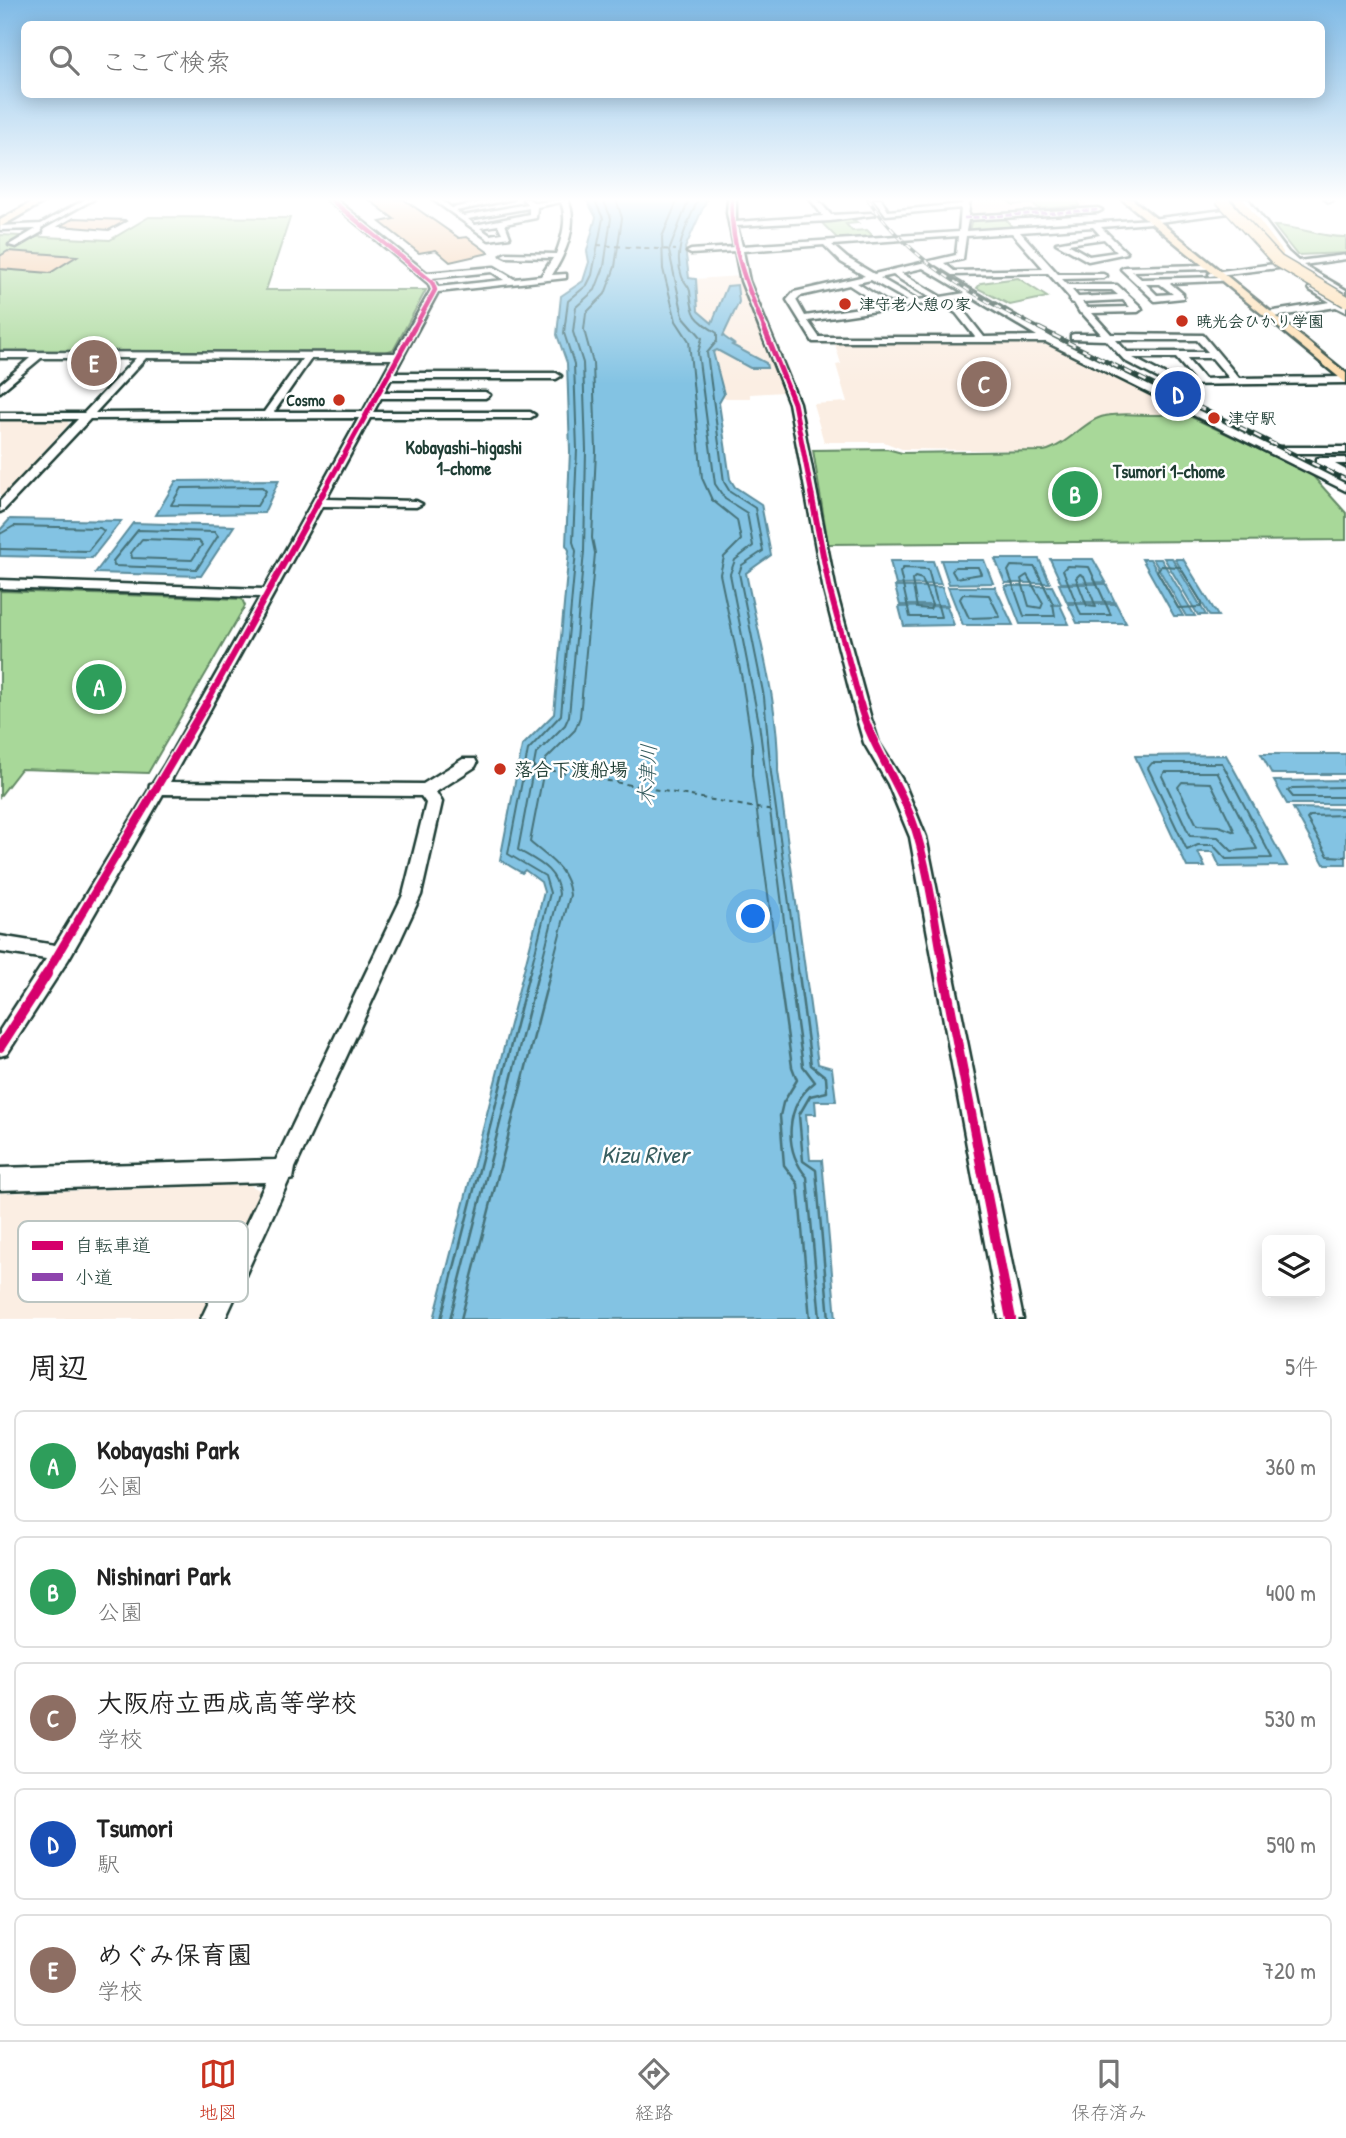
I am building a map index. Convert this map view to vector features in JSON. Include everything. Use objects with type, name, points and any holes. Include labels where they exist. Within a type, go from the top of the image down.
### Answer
[{"type":"highway","points":[[1278,261],[1344,304]]},
{"type":"highway","points":[[1280,261],[1346,294]]},
{"type":"highway","points":[[1324,294],[1344,304]]},
{"type":"main road","points":[[1201,261],[1215,273]]},
{"type":"main road","points":[[1201,261],[1346,372]]},
{"type":"main road","points":[[1272,315],[1346,380]]},
{"type":"street","points":[[0,1047],[61,954],[156,789],[435,290],[435,285],[407,261]]},
{"type":"street","points":[[542,279],[549,274],[555,261]]},
{"type":"street","points":[[740,261],[745,281],[794,403],[830,591],[872,743],[896,783],[918,837],[1011,1319]]},
{"type":"street","points":[[845,261],[917,303]]},
{"type":"street","points":[[948,261],[797,294],[791,300],[813,339],[825,341],[1048,339]]},
{"type":"street","points":[[964,261],[968,264],[1042,262],[1124,355],[1171,382],[1346,380]]},
{"type":"street","points":[[1138,282],[1215,273],[1270,261]]},
{"type":"street","points":[[1279,261],[1324,294]]},
{"type":"street","points":[[1290,261],[1300,261]]},
{"type":"street","points":[[1294,261],[1321,281],[1346,294]]},
{"type":"street","points":[[939,263],[952,272],[1103,275]]},
{"type":"street","points":[[925,266],[1048,339],[1346,488]]},
{"type":"street","points":[[426,276],[494,268],[513,282]]},
{"type":"street","points":[[1162,281],[1180,296],[1155,298],[1125,269],[1215,273]]},
{"type":"street","points":[[896,273],[959,311],[982,340]]},
{"type":"street","points":[[435,290],[563,276]]},
{"type":"street","points":[[1321,281],[1346,281]]},
{"type":"street","points":[[850,282],[888,307]]},
{"type":"street","points":[[1063,288],[1114,287],[1138,309],[1083,311]]},
{"type":"street","points":[[802,320],[970,295]]},
{"type":"street","points":[[1073,299],[1126,297]]},
{"type":"street","points":[[1272,315],[1344,304]]},
{"type":"street","points":[[1074,337],[1200,337],[1237,382]]},
{"type":"street","points":[[0,355],[399,356]]},
{"type":"street","points":[[0,389],[39,355]]},
{"type":"street","points":[[0,508],[145,355]]},
{"type":"street","points":[[266,417],[309,355]]},
{"type":"street","points":[[1124,355],[1215,355]]},
{"type":"street","points":[[1179,355],[1202,382]]},
{"type":"street","points":[[388,376],[556,376]]},
{"type":"street","points":[[377,395],[485,396]]},
{"type":"street","points":[[0,416],[530,415]]},
{"type":"street","points":[[1267,450],[1346,450]]},
{"type":"street","points":[[1346,461],[1320,461],[1346,474]]},
{"type":"street","points":[[318,502],[416,504]]},
{"type":"street","points":[[0,584],[267,593]]},
{"type":"street","points":[[156,789],[426,790],[469,763]]},
{"type":"street","points":[[248,1247],[412,895],[434,802],[426,790]]},
{"type":"street","points":[[0,944],[61,954]]},
{"type":"street","points":[[0,1179],[285,1171]]},
{"type":"street","points":[[213,1319],[221,1302]]},
{"type":"shaded area","points":[[740,276],[785,392],[750,394],[750,398],[722,398],[713,352],[733,344],[723,336],[728,326],[708,323],[698,311],[696,279]]},
{"type":"shaded area","points":[[1043,341],[1181,412],[1165,416],[1102,416],[1066,443],[1044,451],[902,449],[884,442],[824,442],[813,404],[847,402],[836,365],[841,364],[835,344]]},
{"type":"shaded area","points":[[0,421],[67,421],[69,424],[0,498]]},
{"type":"shaded area","points":[[250,1185],[261,1191],[246,1221],[18,1221],[18,1302],[207,1302],[199,1319],[0,1319],[0,1193]]},
{"type":"green space","points":[[0,261],[276,261],[266,290],[426,290],[394,349],[386,352],[0,351]]},
{"type":"green space","points":[[1018,278],[1047,297],[1010,305],[977,288],[981,283]]},
{"type":"green space","points":[[1181,412],[1312,475],[1346,513],[1346,540],[828,544],[813,450],[887,449],[902,453],[1044,451],[1061,444],[1091,422],[1105,416]]},
{"type":"green space","points":[[0,591],[242,599],[245,606],[148,773],[21,769],[0,796]]},
{"type":"water","name":"Kizu River","points":[[687,261],[689,278],[696,279],[698,311],[712,323],[727,286],[737,285],[739,302],[723,336],[734,344],[732,345],[766,363],[767,368],[750,368],[717,350],[713,352],[724,394],[719,403],[730,479],[735,487],[761,504],[771,555],[746,573],[772,696],[778,771],[818,1064],[832,1068],[836,1101],[815,1101],[816,1114],[806,1114],[810,1160],[822,1160],[836,1319],[434,1319],[544,892],[541,882],[525,870],[522,873],[500,860],[522,746],[554,714],[569,550],[566,545],[570,451],[567,363],[557,335],[561,296],[583,281],[589,262]]},
{"type":"water","points":[[279,480],[264,513],[156,515],[176,481]]},
{"type":"water","points":[[10,519],[121,521],[92,558],[0,556],[0,530]]},
{"type":"water","points":[[133,523],[234,526],[201,576],[95,573]]},
{"type":"water","points":[[1164,558],[1172,558],[1206,615],[1198,615]]},
{"type":"water","points":[[995,559],[1039,559],[1050,583],[1005,583]]},
{"type":"water","points":[[1050,559],[1093,559],[1106,582],[1061,583]]},
{"type":"water","points":[[1142,559],[1150,559],[1183,616],[1174,616]]},
{"type":"water","points":[[1153,559],[1161,559],[1195,616],[1186,616]]},
{"type":"water","points":[[1175,559],[1183,559],[1218,616],[1210,616]]},
{"type":"water","points":[[941,560],[984,560],[993,583],[949,584]]},
{"type":"water","points":[[890,561],[933,561],[941,584],[896,585]]},
{"type":"water","points":[[1059,584],[1106,584],[1115,602],[1067,602]]},
{"type":"water","points":[[1005,586],[1052,586],[1061,604],[1051,605],[1060,605],[1069,624],[1020,624]]},
{"type":"water","points":[[895,587],[942,587],[948,605],[900,605]]},
{"type":"water","points":[[948,587],[995,587],[1013,625],[963,625]]},
{"type":"water","points":[[1068,604],[1116,604],[1126,623],[1077,623]]},
{"type":"water","points":[[947,606],[954,625],[904,626],[899,607]]},
{"type":"water","points":[[1261,754],[1346,754],[1346,774],[1272,774]]},
{"type":"water","points":[[1226,755],[1287,866],[1220,867],[1213,852],[1198,852],[1205,867],[1187,867],[1135,756]]},
{"type":"water","points":[[1346,780],[1346,804],[1287,804],[1274,781]]},
{"type":"water","points":[[1293,808],[1346,809],[1346,864],[1324,864]]},
{"type":"building","points":[[0,261],[70,261],[50,273],[0,269]]},
{"type":"ferry route","points":[[532,767],[773,811]]},
{"type":"railway","points":[[926,261],[969,291],[1042,330]]},
{"type":"railway","points":[[1042,330],[1346,480]]},
{"type":"cycle path","points":[[0,1047],[59,955],[170,768],[435,290],[432,282],[406,261]]},
{"type":"cycle path","points":[[741,261],[745,281],[794,403],[830,591],[864,719],[872,743],[896,783],[918,837],[1011,1319]]},
{"type":"place","name":"津守老人憩の家","points":[[845,304]]},
{"type":"place","name":"暁光会ひかり学園","points":[[1182,321]]},
{"type":"place","name":"めぐみ保育園","points":[[94,363]]},
{"type":"place","name":"大阪府立西成高等学校","points":[[984,384]]},
{"type":"place","name":"Tsumori","points":[[1178,394]]},
{"type":"place","name":"Cosmo","points":[[339,400]]},
{"type":"place","name":"津守駅","points":[[1214,418]]},
{"type":"place","name":"Nishinari Park","points":[[1075,494]]},
{"type":"place","name":"Kobayashi Park","points":[[99,687]]},
{"type":"place","name":"落合下渡船場","points":[[500,769]]},
{"type":"district","name":"Kobayashi-higashi 1-chome","points":[[464,457]]},
{"type":"district","name":"Tsumori 1-chome","points":[[1169,471]]},
{"type":"water label","name":"木津川","points":[[647,775]]}]
